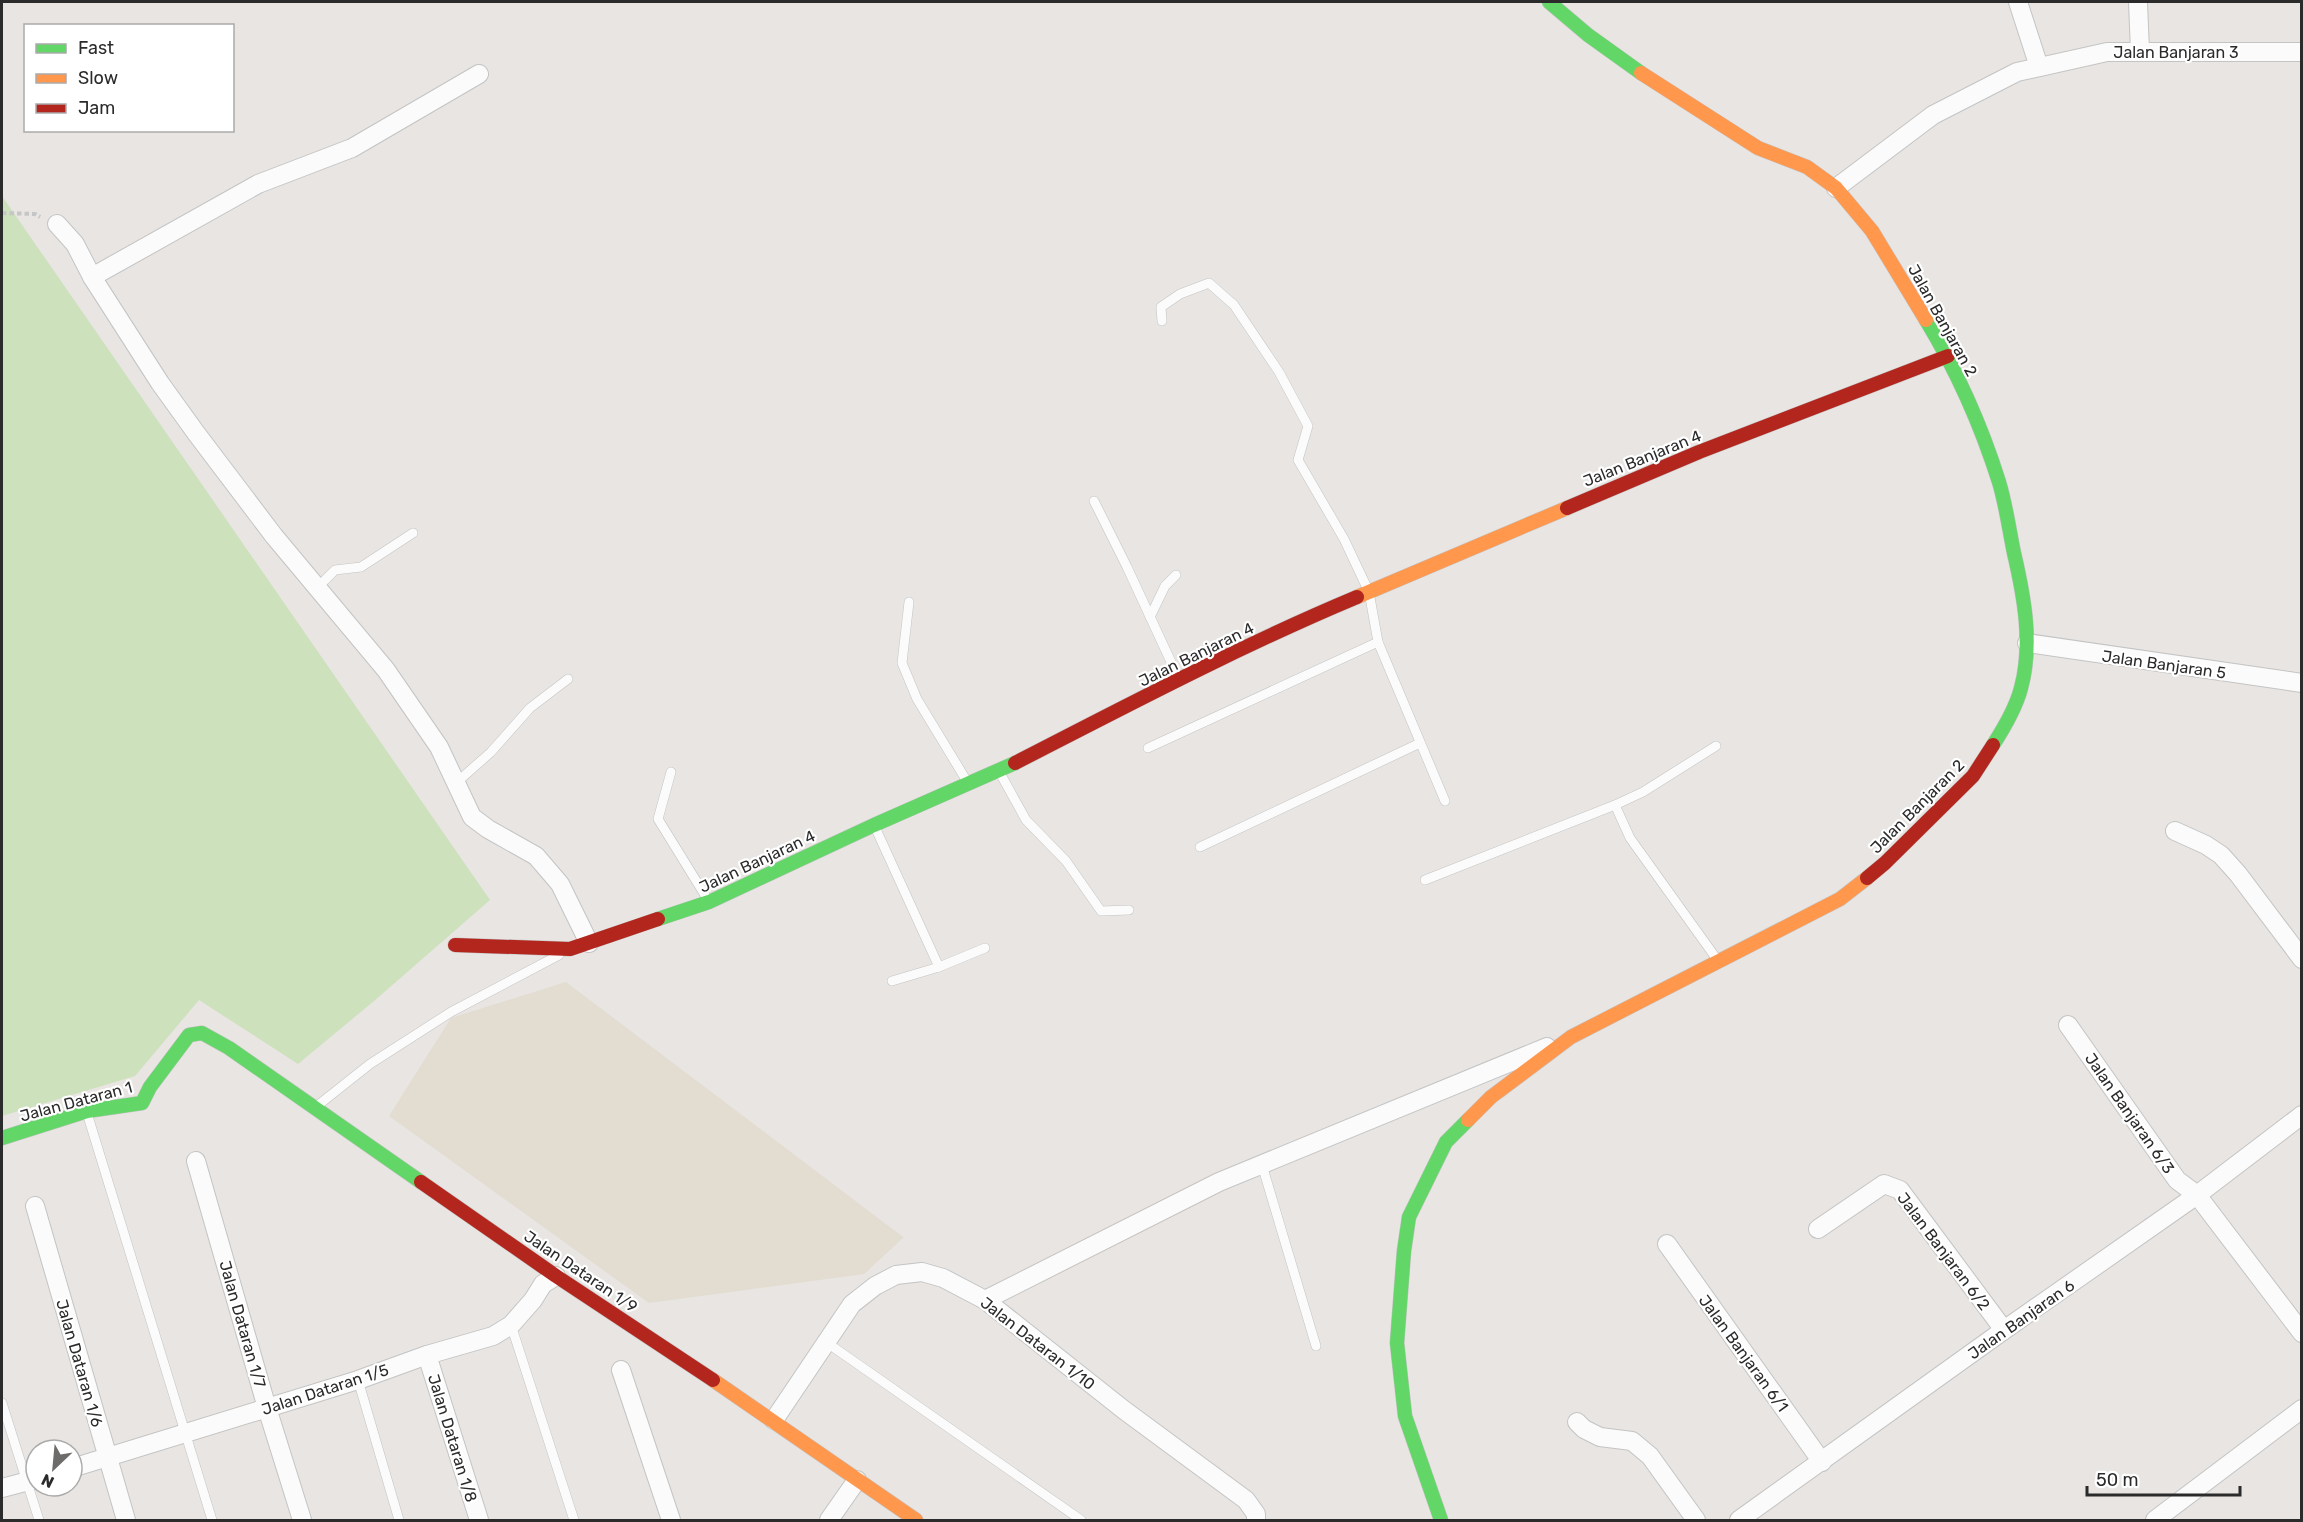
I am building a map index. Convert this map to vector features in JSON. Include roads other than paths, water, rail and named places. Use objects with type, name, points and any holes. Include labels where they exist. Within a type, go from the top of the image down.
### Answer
[{"type":"street","name":"Jalan Banjaran 2","points":[[1442,1521],[1405,1416],[1397,1343],[1409,1217],[1446,1143],[1491,1097],[1571,1037],[1840,899],[1886,863],[1973,776],[2003,730],[2021,688],[2027,643],[2022,589],[2000,483],[1965,392],[1948,356],[1872,231],[1836,188],[1807,167],[1758,148],[1663,89],[1549,2]]},
{"type":"street","points":[[2018,2],[2039,67]]},
{"type":"street","points":[[2139,2],[2140,52]]},
{"type":"street","name":"Jalan Banjaran 3","points":[[1836,188],[1933,115],[2017,72],[2107,52],[2301,52]]},
{"type":"street","points":[[92,277],[258,184],[352,148],[479,74]]},
{"type":"street","points":[[57,224],[75,244],[92,277],[160,383],[196,433],[316,589],[386,670],[439,747],[472,817],[536,856],[560,884],[589,943]]},
{"type":"street","name":"Jalan Banjaran 4","points":[[455,945],[570,950],[709,902],[874,825],[999,771],[1179,679],[1313,615],[1699,452],[1948,356]]},
{"type":"street","name":"Jalan Banjaran 5","points":[[2027,643],[2301,683]]},
{"type":"street","points":[[2175,831],[2222,855],[2301,959]]},
{"type":"street","name":"Jalan Banjaran 6/3","points":[[2068,1025],[2178,1180],[2197,1195],[2301,1333]]},
{"type":"street","name":"Jalan Dataran 1","points":[[2,1138],[87,1112],[142,1103],[150,1087],[189,1035],[202,1033],[229,1048]]},
{"type":"street","points":[[986,1300],[1219,1182],[1571,1037]]},
{"type":"street","name":"Jalan Dataran 1/9","points":[[229,1048],[556,1276],[774,1420],[916,1521]]},
{"type":"street","name":"Jalan Banjaran 6","points":[[1738,1521],[2197,1195],[2301,1115]]},
{"type":"street","name":"Jalan Dataran 1/7","points":[[196,1161],[302,1521]]},
{"type":"street","name":"Jalan Banjaran 6/2","points":[[1818,1229],[1884,1184],[1900,1190],[2004,1330]]},
{"type":"street","name":"Jalan Dataran 1/6","points":[[35,1206],[126,1521]]},
{"type":"street","name":"Jalan Banjaran 6/1","points":[[1667,1244],[1822,1462]]},
{"type":"street","name":"Jalan Dataran 1/10","points":[[774,1420],[852,1304],[875,1286],[896,1275],[922,1272],[943,1278],[986,1300],[1124,1410],[1246,1500],[1256,1514],[1256,1521]]},
{"type":"street","name":"Jalan Dataran 1/5","points":[[84,1465],[493,1336],[511,1325],[533,1300],[543,1284],[556,1276]]},
{"type":"street","name":"Jalan Dataran 1/8","points":[[428,1355],[479,1521]]},
{"type":"street","points":[[621,1370],[671,1521]]},
{"type":"street","points":[[2155,1521],[2301,1409]]},
{"type":"street","points":[[1576,1422],[1600,1437],[1632,1441],[1650,1456],[1695,1521]]},
{"type":"street","points":[[829,1521],[857,1480]]},
{"type":"street","points":[[2,1488],[24,1482]]},
{"type":"lane","points":[[1162,321],[1161,307],[1180,294],[1209,283],[1234,305],[1279,372],[1308,426],[1298,460],[1344,539],[1369,592],[1378,642],[1445,801]]},
{"type":"lane","points":[[1094,501],[1179,679]]},
{"type":"lane","points":[[316,589],[335,570],[361,567],[413,533]]},
{"type":"lane","points":[[1150,617],[1165,586],[1176,575]]},
{"type":"lane","points":[[909,602],[902,663],[917,699],[969,785]]},
{"type":"lane","points":[[1148,748],[1378,642]]},
{"type":"lane","points":[[456,783],[490,752],[530,708],[568,679]]},
{"type":"lane","points":[[1200,847],[1420,743]]},
{"type":"lane","points":[[1425,880],[1615,805],[1643,792],[1716,746]]},
{"type":"lane","points":[[671,771],[658,819],[709,902]]},
{"type":"lane","points":[[999,771],[1026,820],[1066,861],[1101,911],[1129,910]]},
{"type":"lane","points":[[1615,805],[1630,838],[1718,960]]},
{"type":"lane","points":[[874,825],[939,967]]},
{"type":"lane","points":[[892,981],[939,967],[985,948]]},
{"type":"lane","points":[[315,1108],[370,1064],[451,1012],[570,950]]},
{"type":"lane","points":[[87,1112],[212,1521]]},
{"type":"lane","points":[[1262,1165],[1316,1346]]},
{"type":"lane","points":[[511,1325],[574,1521]]},
{"type":"lane","points":[[826,1342],[1081,1521]]},
{"type":"lane","points":[[358,1380],[399,1521]]},
{"type":"lane","points":[[2,1403],[24,1459]]},
{"type":"lane","points":[[35,1498],[39,1521]]}]
